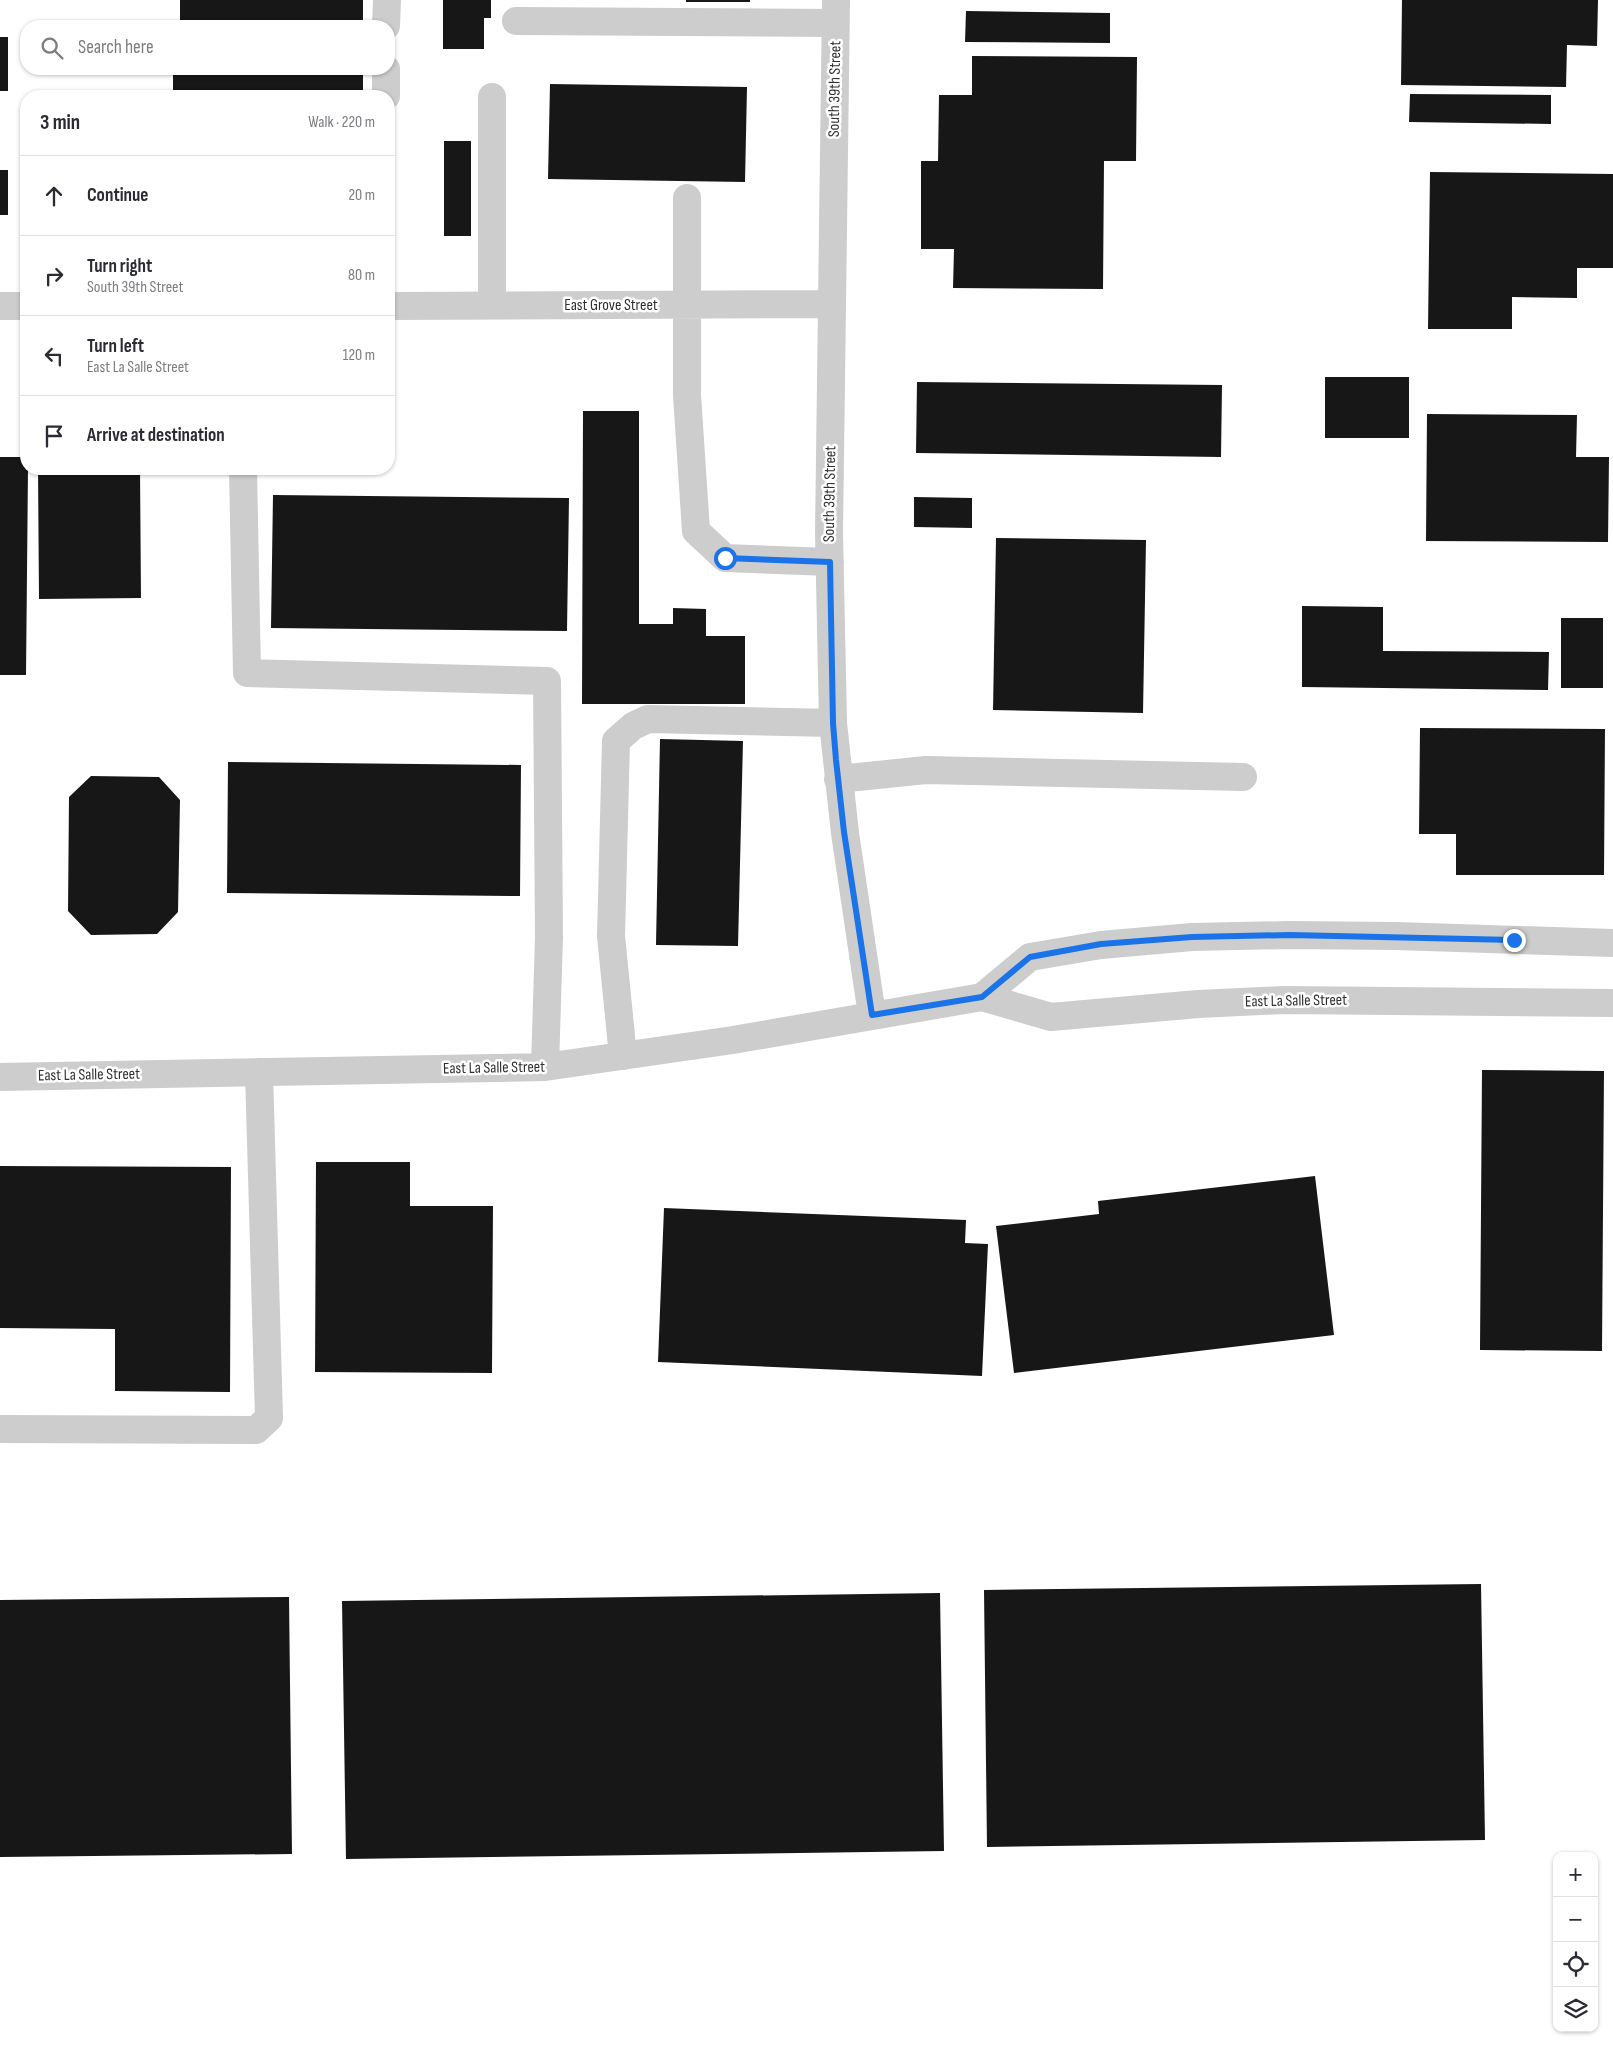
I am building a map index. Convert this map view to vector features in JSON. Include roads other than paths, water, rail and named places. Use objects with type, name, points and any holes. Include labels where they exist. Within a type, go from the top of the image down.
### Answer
[{"type":"street","points":[[386,20],[387,0]]},
{"type":"street","points":[[516,21],[836,12]]},
{"type":"street","name":"South 39th Street","points":[[836,12],[830,562],[833,723],[838,779],[872,1015]]},
{"type":"street","points":[[386,75],[386,90]]},
{"type":"street","points":[[492,97],[492,305]]},
{"type":"street","points":[[687,198],[688,395],[696,532],[725,558],[830,562]]},
{"type":"street","name":"East Grove Street","points":[[395,306],[832,304]]},
{"type":"street","points":[[0,306],[20,306]]},
{"type":"street","points":[[243,475],[246,673],[546,681],[548,937],[544,1067]]},
{"type":"street","points":[[623,1056],[611,936],[616,741],[633,726],[648,719],[833,723]]},
{"type":"street","points":[[838,779],[926,770],[1242,777]]},
{"type":"street","points":[[982,997],[1030,957],[1101,944],[1192,937],[1290,935],[1406,936],[1613,943]]},
{"type":"street","name":"East La Salle Street","points":[[0,1077],[544,1067],[733,1040],[982,997],[1051,1017],[1198,1004],[1284,1000],[1613,1003]]},
{"type":"street","points":[[0,1429],[256,1430],[269,1418],[259,1072]]}]
